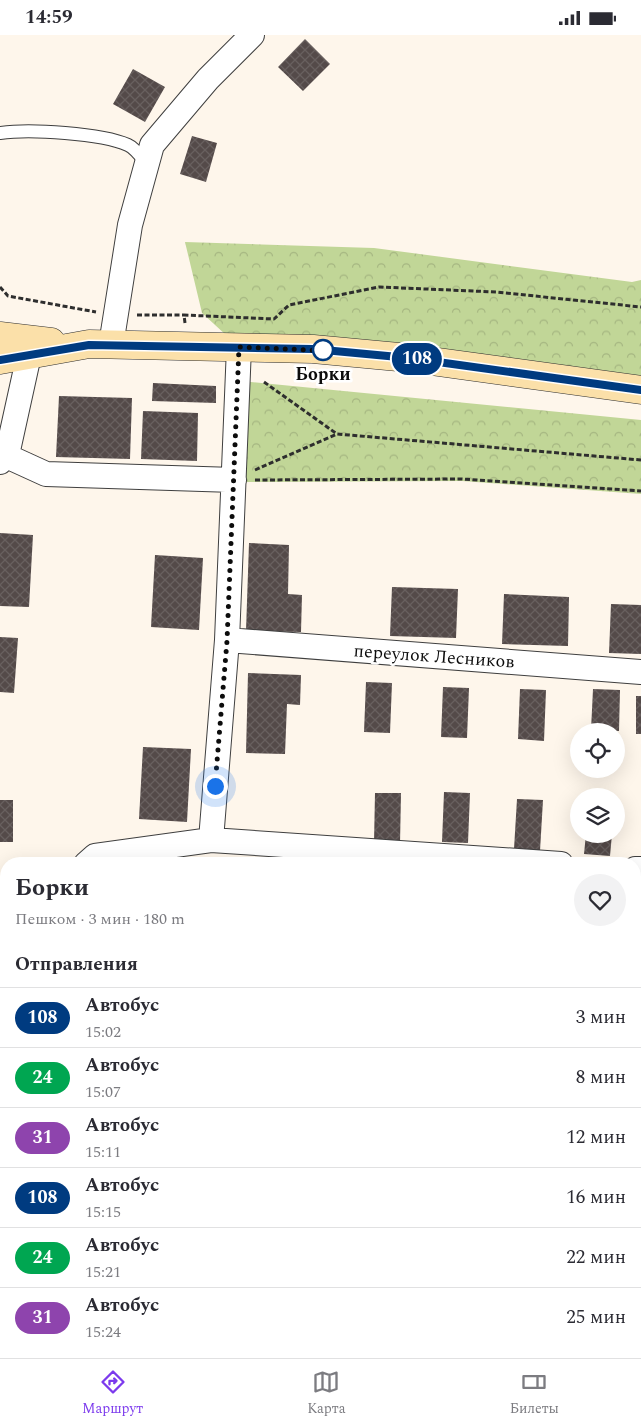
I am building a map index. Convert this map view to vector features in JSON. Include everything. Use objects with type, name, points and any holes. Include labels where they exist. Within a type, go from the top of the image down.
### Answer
[{"type":"main road","points":[[0,336],[100,345],[186,345],[313,349],[409,358],[641,390]]},
{"type":"main road","points":[[0,360],[100,345]]},
{"type":"street","points":[[100,345],[115,315],[130,225],[152,145],[208,79],[252,35]]},
{"type":"street","points":[[210,840],[227,641],[239,347]]},
{"type":"street","points":[[29,355],[2,456],[46,475],[234,480]]},
{"type":"street","name":"переулок Лесников","points":[[227,641],[641,672]]},
{"type":"street","points":[[95,857],[210,840],[459,857]]},
{"type":"lane","points":[[0,133],[17,131],[104,139],[129,145],[147,164]]},
{"type":"path","points":[[0,287],[8,296],[115,315],[184,315],[274,319],[289,305],[379,287],[496,292],[641,307]]},
{"type":"path","points":[[184,315],[186,345]]},
{"type":"path","points":[[264,382],[337,434]]},
{"type":"path","points":[[234,480],[337,434],[641,460]]},
{"type":"path","points":[[234,480],[462,479],[641,491]]},
{"type":"green space","points":[[185,242],[374,248],[632,282],[641,280],[641,390],[239,347],[202,313]]},
{"type":"green space","points":[[240,381],[641,420],[641,494],[462,481],[236,482]]},
{"type":"building","points":[[305,39],[330,64],[303,91],[278,67]]},
{"type":"building","points":[[133,69],[165,87],[145,122],[113,104]]},
{"type":"building","points":[[192,136],[217,143],[206,182],[180,174]]},
{"type":"building","points":[[153,383],[216,386],[216,403],[152,401]]},
{"type":"building","points":[[59,396],[132,398],[130,459],[56,457]]},
{"type":"building","points":[[143,411],[198,413],[197,461],[141,459]]},
{"type":"building","points":[[0,533],[33,535],[29,607],[0,606]]},
{"type":"building","points":[[249,543],[289,545],[288,594],[302,595],[301,632],[246,631]]},
{"type":"building","points":[[155,555],[203,558],[199,630],[151,627]]},
{"type":"building","points":[[392,587],[458,589],[456,638],[390,636]]},
{"type":"building","points":[[504,594],[569,597],[568,646],[502,644]]},
{"type":"building","points":[[611,604],[641,605],[641,654],[609,653]]},
{"type":"building","points":[[0,637],[18,638],[14,693],[0,692]]},
{"type":"building","points":[[248,673],[301,675],[300,705],[287,704],[285,754],[246,753]]},
{"type":"building","points":[[366,682],[392,683],[390,733],[364,732]]},
{"type":"building","points":[[443,687],[469,688],[467,738],[441,737]]},
{"type":"building","points":[[520,689],[546,690],[544,741],[518,739]]},
{"type":"building","points":[[593,689],[620,690],[619,723],[591,723]]},
{"type":"building","points":[[636,696],[641,696],[641,734],[636,734]]},
{"type":"building","points":[[143,747],[191,749],[187,822],[139,819]]},
{"type":"building","points":[[444,792],[470,793],[468,843],[442,842]]},
{"type":"building","points":[[375,793],[401,793],[400,844],[374,843]]},
{"type":"building","points":[[517,799],[543,800],[540,851],[514,849]]},
{"type":"building","points":[[0,800],[13,800],[13,842],[0,842]]},
{"type":"building","points":[[585,843],[611,843],[610,856],[584,854]]},
{"type":"bus line","name":"108","points":[[0,360],[89,345],[313,349],[409,358],[641,390]]},
{"type":"place","name":"Борки","points":[[323,350]]},
{"type":"route","points":[[215,786],[227,641],[239,347],[332,351],[323,350]]}]
